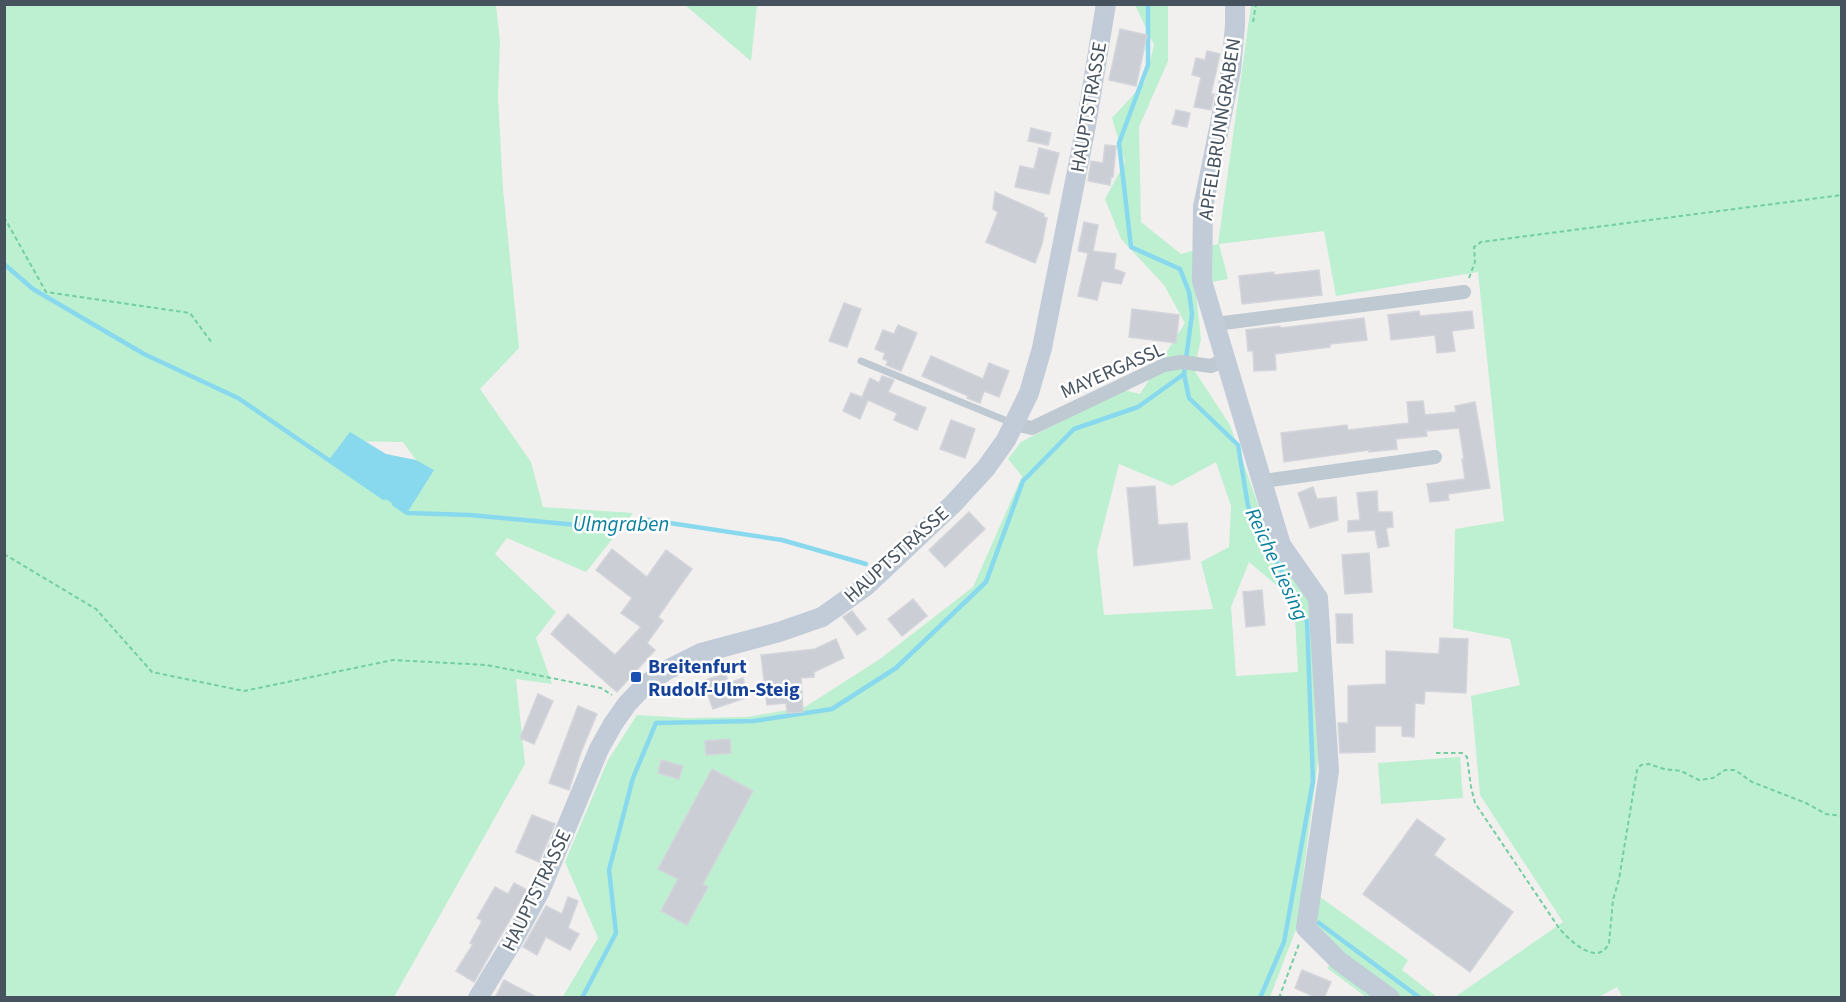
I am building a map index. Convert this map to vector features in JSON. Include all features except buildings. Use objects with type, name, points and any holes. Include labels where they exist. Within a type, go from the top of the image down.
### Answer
[{"type":"main road","name":"HAUPTSTRASSE","points":[[478,998],[540,891],[599,749],[627,704],[644,686],[665,671],[701,653],[779,632],[822,617],[866,586],[953,504],[997,454],[1015,424],[1036,373],[1048,323],[1106,4]]},
{"type":"main road","name":"APFELBRUNNGRABEN","points":[[1235,4],[1231,70],[1203,207],[1202,281],[1264,481],[1281,545],[1318,598],[1329,771],[1306,928]]},
{"type":"main road","points":[[1306,928],[1339,961],[1390,998]]},
{"type":"street","points":[[1216,324],[1464,292]]},
{"type":"street","name":"MAYERGASSL","points":[[1015,424],[1032,428],[1164,365],[1181,362],[1211,366],[1227,359]]},
{"type":"street","points":[[1264,481],[1435,457]]},
{"type":"lane","points":[[861,361],[1015,424]]},
{"type":"path","points":[[1464,292],[1474,262],[1474,247],[1481,242],[1842,195]]},
{"type":"path","points":[[4,217],[46,292],[189,313],[212,344]]},
{"type":"path","points":[[4,554],[96,609],[152,672],[243,691],[393,660],[488,665],[601,688],[627,704]]},
{"type":"path","points":[[1436,753],[1462,753],[1467,757],[1475,803],[1568,939],[1590,952],[1601,952],[1609,943],[1613,900],[1619,879],[1636,770],[1641,765],[1649,764],[1681,771],[1699,780],[1713,778],[1725,770],[1735,770],[1752,782],[1806,803],[1826,814],[1842,816]]},
{"type":"path","points":[[1279,998],[1306,928]]},
{"type":"green space","points":[[5,5],[496,5],[500,41],[498,97],[503,189],[519,348],[480,389],[531,462],[543,507],[633,513],[586,572],[507,538],[495,554],[556,612],[536,638],[552,684],[516,679],[525,764],[394,997],[5,998]],"holes":[[[344,441],[403,442],[416,460],[433,470]]]},
{"type":"green space","points":[[685,5],[757,5],[751,61]]},
{"type":"green space","points":[[1135,5],[1168,5],[1168,61],[1139,127],[1141,222],[1181,254],[1218,244],[1251,5],[1841,5],[1841,997],[1623,998],[1617,987],[1599,997],[1455,997],[1563,922],[1480,795],[1471,696],[1520,685],[1510,639],[1453,628],[1455,529],[1504,521],[1478,272],[1336,296],[1324,231],[1219,244],[1228,279],[1195,285],[1201,339],[1194,370],[1230,425],[1267,530],[1313,600],[1321,738],[1302,884],[1408,960],[1402,970],[1437,997],[1366,997],[1327,968],[1340,954],[1297,927],[1270,997],[562,998],[598,938],[565,862],[608,760],[637,715],[686,718],[747,717],[805,707],[880,659],[973,587],[1022,476],[1008,459],[1021,442],[1123,390],[1140,394],[1185,323],[1164,285],[1121,239],[1105,199],[1125,162],[1112,118],[1145,82],[1154,45]],"holes":[[[1216,462],[1231,506],[1229,547],[1201,562],[1213,609],[1104,615],[1097,551],[1119,464],[1172,486]],[[1249,562],[1294,600],[1298,672],[1236,676],[1231,607]]]},
{"type":"green space","points":[[1460,757],[1463,798],[1381,804],[1378,763]]},
{"type":"water","points":[[350,432],[386,454],[416,460],[434,470],[407,513],[328,461]]},
{"type":"waterway","name":"Reiche Liesing","points":[[1148,4],[1148,65],[1119,143],[1131,247],[1180,269],[1189,292],[1192,314],[1184,374],[1189,398],[1238,445],[1248,506],[1307,621],[1313,781],[1284,942],[1260,998]]},
{"type":"waterway","points":[[4,264],[33,289],[144,354],[238,398],[384,498]]},
{"type":"waterway","points":[[582,998],[616,933],[609,870],[633,778],[656,723],[754,721],[832,709],[896,668],[986,582],[1023,481],[1074,429],[1138,407],[1184,374]]},
{"type":"waterway","name":"Ulmgraben","points":[[394,504],[407,513],[470,515],[577,525],[650,520],[782,540],[866,564]]},
{"type":"waterway","points":[[1319,923],[1420,998]]},
{"type":"place","name":"Breitenfurt Rudolf-Ulm-Steig","points":[[636,677]]}]
